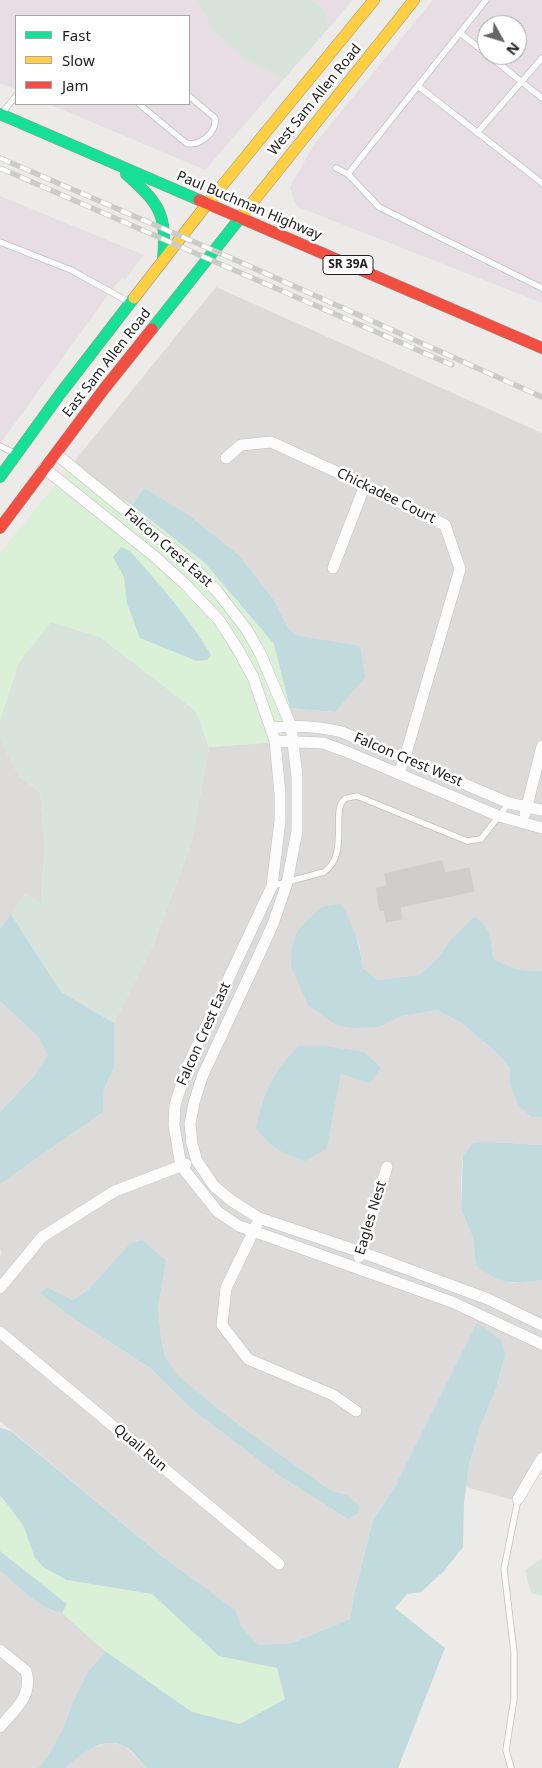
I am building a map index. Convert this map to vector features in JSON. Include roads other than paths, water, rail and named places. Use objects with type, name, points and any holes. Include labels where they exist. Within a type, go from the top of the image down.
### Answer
[{"type":"main road","points":[[0,477],[163,260],[374,0]]},
{"type":"main road","name":"West Sam Allen Road","points":[[240,218],[414,0]]},
{"type":"main road","name":"Paul Buchman Highway","points":[[0,114],[542,348]]},
{"type":"main road","points":[[115,164],[147,194],[163,214],[166,230],[163,260]]},
{"type":"main road","name":"East Sam Allen Road","points":[[0,528],[104,388],[240,218]]},
{"type":"street","name":"Chickadee Court","points":[[226,458],[241,445],[271,442],[365,485],[445,525],[460,569],[399,774]]},
{"type":"street","name":"Falcon Crest East","points":[[56,454],[198,572],[216,590],[247,630],[261,655],[291,726],[297,777],[297,831],[287,883],[269,932],[202,1077],[194,1102],[190,1124],[192,1144],[197,1160],[214,1186],[232,1201],[259,1218],[361,1252],[501,1305],[542,1325]]},
{"type":"street","name":"Falcon Crest East","points":[[44,468],[154,556],[185,584],[219,620],[253,677],[275,741],[280,794],[280,821],[272,886],[187,1067],[175,1105],[174,1125],[181,1166],[218,1212],[239,1226],[452,1302],[542,1344]]},
{"type":"street","points":[[333,568],[365,485]]},
{"type":"street","points":[[185,584],[198,572]]},
{"type":"street","name":"Falcon Crest West","points":[[271,728],[291,726],[319,727],[342,732],[509,803],[542,810]]},
{"type":"street","points":[[275,741],[323,743],[499,816],[542,828]]},
{"type":"street","points":[[522,822],[542,746]]},
{"type":"street","points":[[207,1026],[222,1033]]},
{"type":"street","points":[[0,1288],[42,1237],[115,1191],[197,1160]]},
{"type":"street","name":"Eagles Nest","points":[[356,1269],[387,1166]]},
{"type":"street","points":[[259,1218],[226,1288],[222,1325],[248,1359],[333,1395],[356,1411]]},
{"type":"street","points":[[494,1321],[501,1305]]},
{"type":"street","name":"Quail Run","points":[[0,1332],[279,1564]]},
{"type":"street","points":[[518,1499],[542,1458]]},
{"type":"street","points":[[0,1650],[26,1672],[28,1688],[19,1705],[0,1727]]},
{"type":"lane","points":[[348,174],[486,0]]},
{"type":"lane","points":[[460,33],[477,47]]},
{"type":"lane","points":[[478,133],[542,58]]},
{"type":"lane","points":[[500,65],[542,98]]},
{"type":"lane","points":[[418,86],[542,183]]},
{"type":"lane","points":[[0,114],[15,97]]},
{"type":"lane","points":[[140,105],[186,143],[196,144],[201,142],[212,131],[216,124],[215,118],[190,97]]},
{"type":"lane","points":[[145,109],[149,105]]},
{"type":"lane","points":[[336,168],[348,174],[379,207],[542,288]]},
{"type":"lane","points":[[0,242],[71,270],[130,303]]},
{"type":"lane","points":[[0,446],[16,454]]},
{"type":"lane","points":[[272,886],[324,872],[332,868],[339,842],[340,806],[346,798],[357,796],[467,841],[481,839],[509,803]]},
{"type":"lane","points":[[511,1768],[506,1750],[514,1698],[514,1652],[504,1569],[518,1499]]},
{"type":"water","points":[[144,488],[190,516],[239,555],[274,600],[287,626],[296,635],[360,646],[365,677],[335,712],[290,708],[274,644],[205,563],[132,505]]},
{"type":"water","points":[[121,547],[129,550],[183,614],[211,655],[207,660],[197,661],[140,638],[127,603],[124,577],[113,557]]},
{"type":"water","points":[[341,904],[355,935],[363,968],[378,980],[419,975],[437,959],[450,941],[474,917],[487,930],[494,959],[517,969],[542,971],[542,1117],[532,1117],[519,1106],[510,1085],[510,1068],[497,1053],[460,1022],[437,1010],[402,1016],[378,1027],[354,1028],[336,1025],[308,1005],[291,966],[292,947],[297,932],[306,921],[322,907]]},
{"type":"water","points":[[11,914],[61,992],[114,1023],[114,1068],[104,1089],[103,1112],[0,1184],[0,1112],[34,1076],[48,1055],[39,1038],[0,1001],[0,929]]},
{"type":"water","points":[[298,1046],[324,1046],[364,1052],[381,1068],[370,1083],[341,1074],[327,1148],[305,1161],[278,1149],[256,1128],[262,1104],[270,1084]]},
{"type":"water","points":[[492,1142],[542,1145],[542,1280],[507,1282],[494,1277],[476,1266],[473,1238],[461,1209],[463,1156],[473,1143]]},
{"type":"water","points":[[142,1240],[166,1261],[158,1307],[161,1337],[165,1357],[178,1376],[231,1419],[330,1490],[347,1495],[359,1506],[357,1514],[348,1519],[278,1475],[193,1410],[150,1368],[76,1320],[40,1293],[47,1287],[73,1300],[89,1289],[130,1244]]},
{"type":"water","points":[[477,1323],[501,1340],[505,1355],[496,1389],[480,1427],[469,1464],[464,1503],[463,1547],[444,1571],[421,1592],[407,1594],[395,1608],[445,1648],[398,1768],[147,1768],[124,1746],[108,1743],[92,1748],[65,1768],[38,1768],[47,1757],[62,1731],[72,1704],[87,1673],[105,1651],[192,1712],[240,1724],[285,1699],[277,1668],[219,1656],[152,1594],[67,1580],[43,1567],[35,1558],[23,1525],[0,1495],[0,1428],[11,1431],[163,1557],[235,1610],[241,1626],[258,1645],[292,1643],[350,1619],[354,1595],[373,1520],[397,1483]]},
{"type":"water","points":[[0,1551],[67,1604],[62,1613],[54,1611],[38,1602],[0,1571]]},
{"type":"railway","points":[[0,158],[231,258],[542,397]]},
{"type":"railway","points":[[0,168],[452,365]]}]
